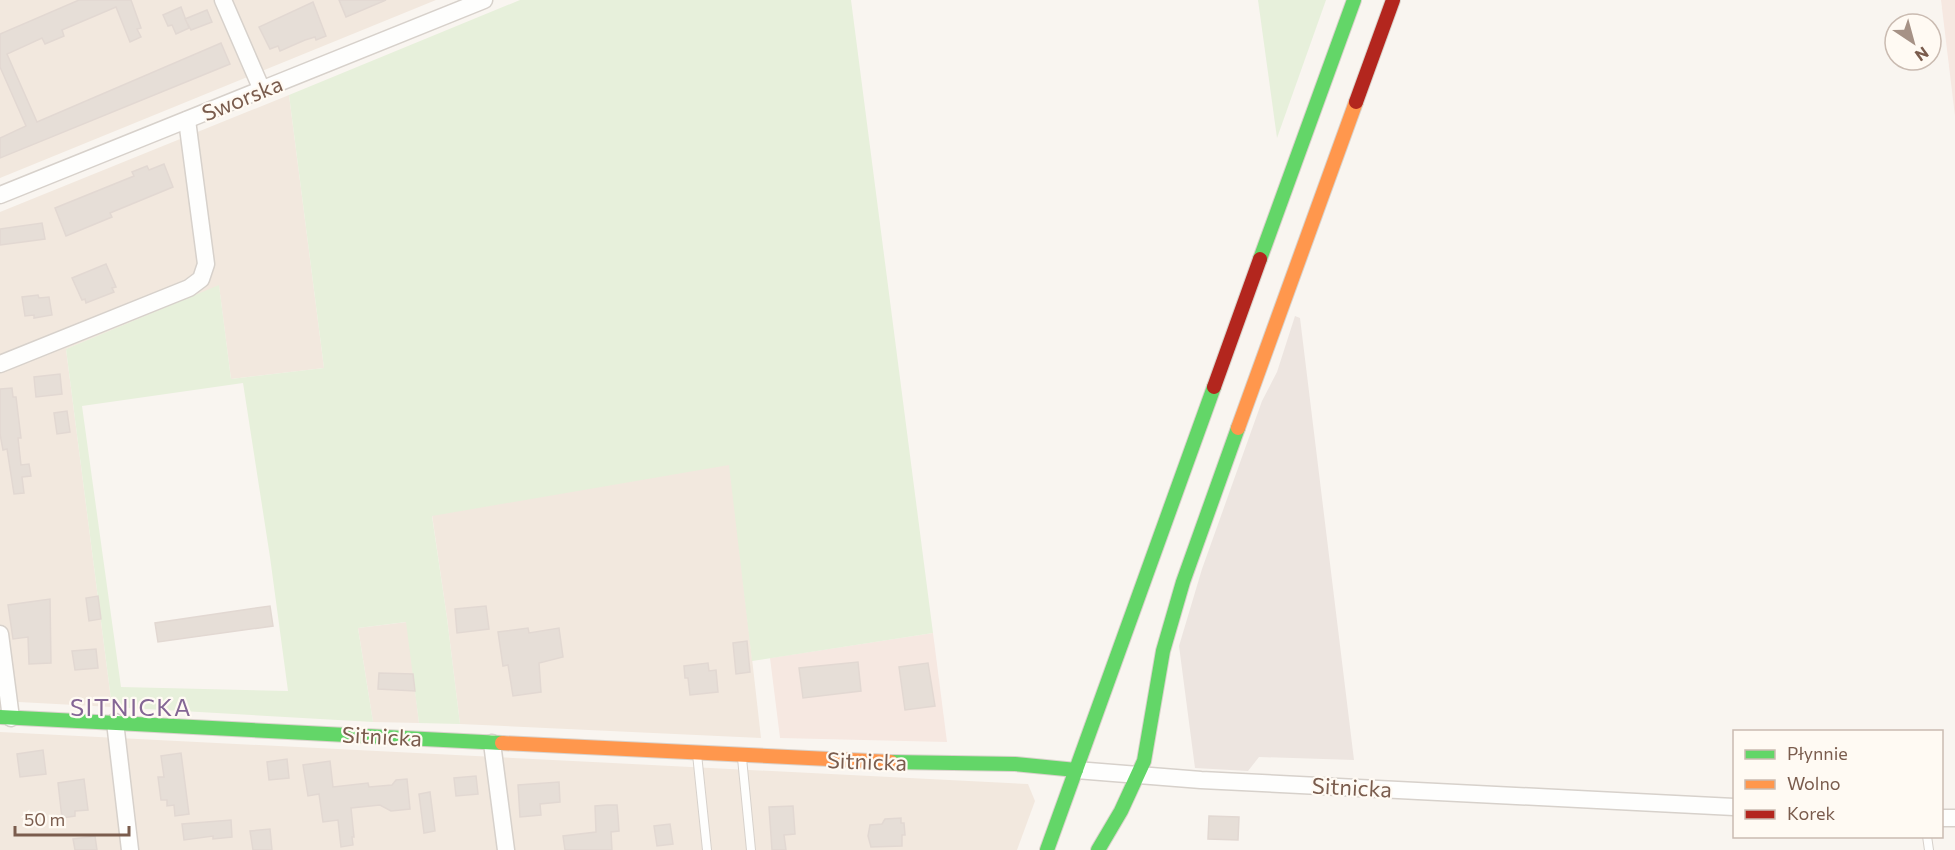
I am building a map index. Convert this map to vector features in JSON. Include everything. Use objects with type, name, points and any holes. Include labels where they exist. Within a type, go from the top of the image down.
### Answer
[{"type":"street","points":[[223,0],[262,90]]},
{"type":"street","name":"Sworska","points":[[0,195],[484,0]]},
{"type":"street","points":[[1047,850],[1354,0]]},
{"type":"street","points":[[1098,850],[1140,774],[1147,748],[1163,651],[1175,606],[1393,0]]},
{"type":"street","points":[[0,364],[189,288],[201,279],[206,264],[187,120]]},
{"type":"street","points":[[0,634],[5,717]]},
{"type":"street","name":"Sitnicka","points":[[5,717],[697,753],[893,762],[1015,764],[1201,780],[1733,807]]},
{"type":"street","points":[[115,722],[130,850]]},
{"type":"street","points":[[492,742],[506,850]]},
{"type":"lane","points":[[697,753],[707,850]]},
{"type":"lane","points":[[742,755],[752,850]]},
{"type":"shaded area","points":[[0,0],[436,0],[0,178]]},
{"type":"shaded area","points":[[1941,0],[1955,0],[1955,116],[1943,12]]},
{"type":"shaded area","points":[[289,95],[324,368],[231,379],[219,286],[66,349],[112,707],[0,701],[0,212]]},
{"type":"shaded area","points":[[1295,316],[1300,318],[1354,760],[1259,757],[1248,771],[1195,768],[1179,646],[1202,569],[1262,401],[1277,372]]},
{"type":"shaded area","points":[[730,464],[761,738],[460,724],[432,515]]},
{"type":"shaded area","points":[[407,622],[419,723],[373,722],[358,628]]},
{"type":"shaded area","points":[[933,633],[947,742],[780,738],[770,658]]},
{"type":"shaded area","points":[[0,732],[1028,784],[1035,801],[1017,850],[0,850]]},
{"type":"green space","points":[[520,0],[851,0],[933,633],[752,661],[729,465],[432,516],[460,724],[419,723],[406,622],[358,628],[373,722],[112,707],[66,349],[219,285],[231,379],[324,368],[289,95]],"holes":[[[243,383],[288,691],[121,687],[82,406]]]},
{"type":"green space","points":[[1258,0],[1326,0],[1277,138]]},
{"type":"building","points":[[79,0],[131,0],[141,28],[137,29],[141,37],[130,42],[116,7],[62,30],[64,36],[45,44],[42,38],[7,54],[37,122],[221,43],[230,64],[0,158],[0,138],[26,126],[0,67],[0,34]]},
{"type":"building","points":[[339,0],[386,0],[346,17]]},
{"type":"building","points":[[313,2],[326,36],[316,40],[315,37],[305,40],[280,51],[278,46],[270,49],[259,27]]},
{"type":"building","points":[[181,7],[189,28],[176,34],[172,25],[168,26],[163,15]]},
{"type":"building","points":[[207,10],[212,22],[191,30],[185,19]]},
{"type":"building","points":[[164,164],[173,187],[110,213],[112,217],[66,236],[55,208],[134,176],[132,172],[147,166],[149,170]]},
{"type":"building","points":[[42,223],[45,239],[0,245],[0,229]]},
{"type":"building","points":[[106,264],[116,287],[112,288],[114,292],[86,303],[85,299],[82,300],[72,278]]},
{"type":"building","points":[[38,295],[39,298],[49,297],[52,315],[34,318],[34,315],[25,316],[22,297]]},
{"type":"building","points":[[60,374],[62,394],[36,397],[34,377]]},
{"type":"building","points":[[12,388],[13,397],[16,397],[21,438],[18,438],[21,465],[29,464],[31,476],[22,477],[24,493],[14,494],[7,449],[3,450],[0,434],[0,389]]},
{"type":"building","points":[[67,411],[70,432],[57,434],[54,413]]},
{"type":"building","points":[[98,596],[101,619],[89,621],[86,598]]},
{"type":"building","points":[[50,599],[51,663],[29,664],[28,637],[13,639],[8,605]]},
{"type":"building","points":[[270,606],[273,626],[158,642],[155,623]]},
{"type":"building","points":[[486,606],[489,629],[457,633],[455,609]]},
{"type":"building","points":[[528,628],[529,633],[559,628],[563,657],[539,663],[541,692],[513,696],[508,665],[503,666],[498,632]]},
{"type":"building","points":[[747,641],[750,672],[736,674],[733,643]]},
{"type":"building","points":[[96,649],[98,668],[75,670],[72,651]]},
{"type":"building","points":[[858,662],[861,691],[803,698],[799,668]]},
{"type":"building","points":[[708,663],[709,671],[716,670],[718,692],[690,695],[684,666]]},
{"type":"building","points":[[928,663],[935,706],[905,710],[899,667]]},
{"type":"building","points":[[379,673],[413,674],[415,691],[378,689]]},
{"type":"building","points":[[43,750],[46,774],[20,777],[17,754]]},
{"type":"building","points":[[181,753],[189,814],[175,816],[174,805],[167,806],[167,800],[161,800],[158,777],[164,777],[161,756]]},
{"type":"building","points":[[287,759],[289,778],[269,780],[267,762]]},
{"type":"building","points":[[330,761],[333,787],[368,783],[369,787],[392,785],[396,780],[407,779],[410,809],[391,811],[380,805],[351,808],[353,845],[341,847],[338,820],[323,822],[319,794],[308,796],[303,765]]},
{"type":"building","points":[[476,776],[478,794],[456,796],[454,778]]},
{"type":"building","points":[[84,779],[88,810],[75,811],[75,816],[62,818],[58,783]]},
{"type":"building","points":[[559,782],[560,802],[540,804],[541,815],[520,817],[518,785]]},
{"type":"building","points":[[430,792],[435,831],[424,833],[419,794]]},
{"type":"building","points":[[617,805],[619,831],[611,832],[612,850],[565,850],[563,836],[596,832],[595,806]]},
{"type":"building","points":[[793,806],[795,834],[784,835],[786,850],[772,850],[769,807]]},
{"type":"building","points":[[1209,816],[1239,817],[1238,840],[1208,839]]},
{"type":"building","points":[[901,818],[905,835],[902,835],[902,846],[871,847],[868,836],[870,825],[882,824],[885,819]]},
{"type":"building","points":[[231,820],[232,837],[213,839],[213,836],[184,840],[182,824]]},
{"type":"building","points":[[670,824],[673,844],[657,846],[654,826]]},
{"type":"building","points":[[270,829],[272,850],[253,850],[250,831]]},
{"type":"building","points":[[95,836],[97,850],[75,850],[73,839]]},
{"type":"traffic: fast","points":[[1260,259],[1354,0]]},
{"type":"traffic: fast","points":[[1047,850],[1214,387]]},
{"type":"traffic: fast","points":[[1098,850],[1121,811],[1144,761],[1163,651],[1183,582],[1238,428]]},
{"type":"traffic: fast","points":[[0,717],[502,743]]},
{"type":"traffic: fast","points":[[891,762],[1015,764],[1076,770]]},
{"type":"traffic: slow","points":[[1238,428],[1356,102]]},
{"type":"traffic: slow","points":[[502,743],[891,762]]},
{"type":"traffic: jam","points":[[1356,102],[1393,0]]},
{"type":"traffic: jam","points":[[1214,387],[1260,259]]},
{"type":"district","name":"SITNICKA","points":[[131,706]]}]
